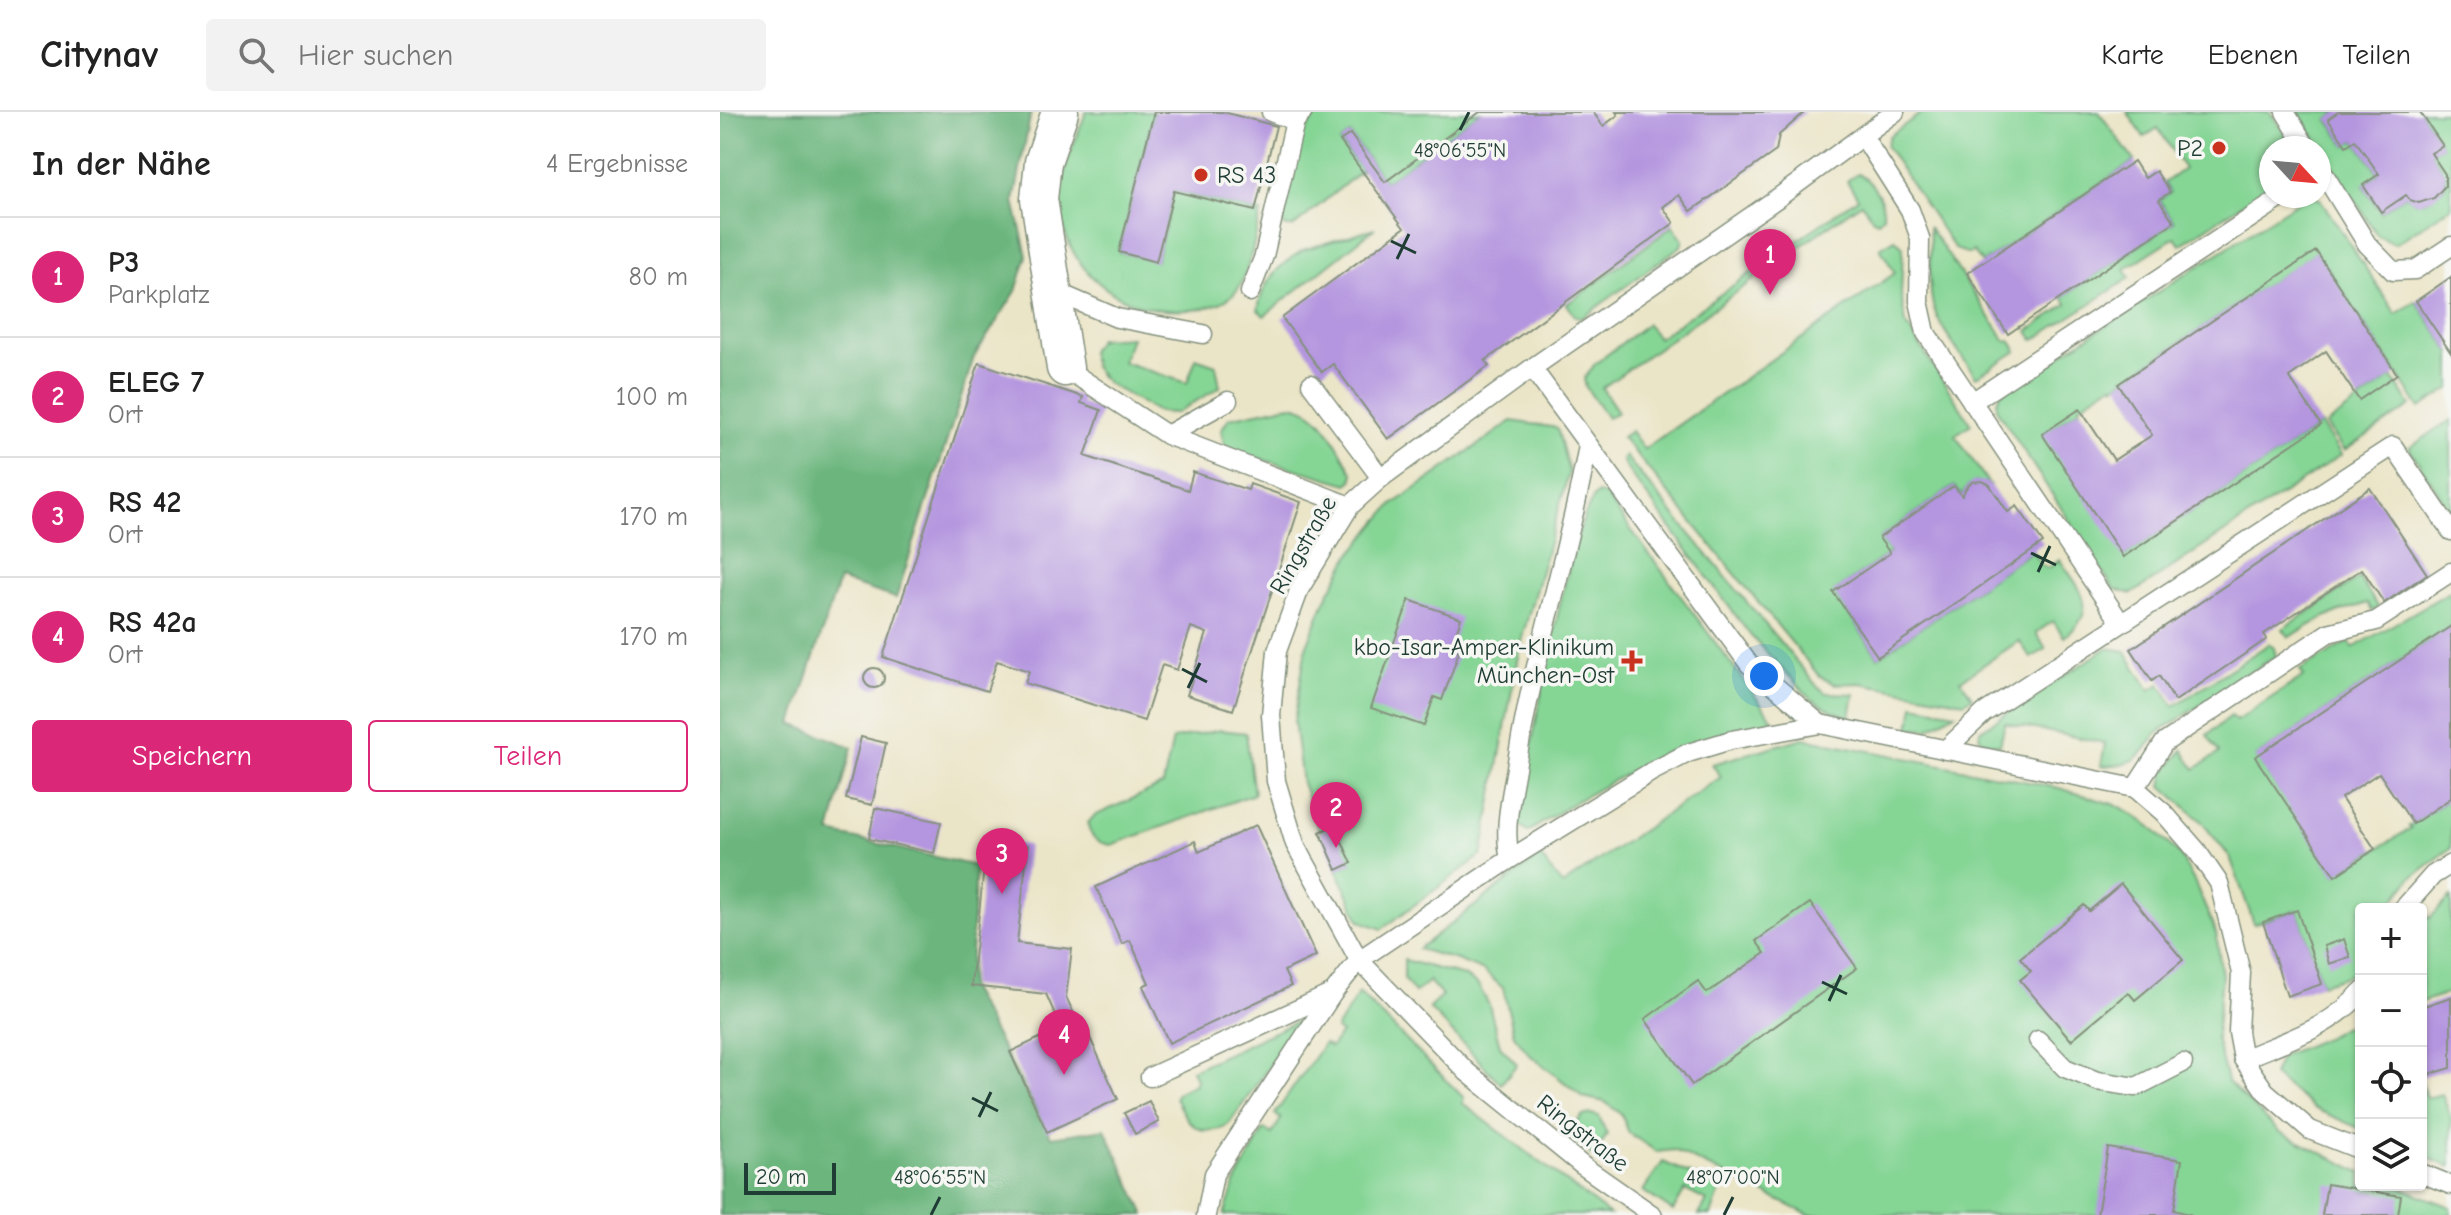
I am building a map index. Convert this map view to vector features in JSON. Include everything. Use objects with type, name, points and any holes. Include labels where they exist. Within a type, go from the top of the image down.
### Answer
[{"type":"street","points":[[1060,112],[1043,162],[1039,199],[1065,368]]},
{"type":"lane","points":[[1250,292],[1264,256],[1299,116],[1271,112]]},
{"type":"lane","name":"Ringstraße","points":[[1653,1215],[1583,1166],[1467,1072],[1359,960],[1295,844],[1276,781],[1271,715],[1277,651],[1300,588],[1350,506],[1381,478],[1895,112]]},
{"type":"lane","points":[[2285,112],[2300,136]]},
{"type":"lane","points":[[1863,136],[1910,210],[1920,238],[1919,301],[1926,333],[2121,623]]},
{"type":"lane","points":[[2331,187],[2367,244],[2393,271],[2415,270],[2451,246]]},
{"type":"lane","points":[[1972,402],[2266,208]]},
{"type":"lane","points":[[1052,290],[1117,318],[1203,334]]},
{"type":"lane","points":[[1065,368],[1167,435],[1350,506]]},
{"type":"lane","points":[[1532,368],[1749,664],[1820,724]]},
{"type":"lane","points":[[1311,384],[1381,478]]},
{"type":"lane","points":[[1167,435],[1228,401]]},
{"type":"lane","points":[[1510,859],[1505,839],[1518,750],[1588,445]]},
{"type":"lane","points":[[1945,750],[1984,713],[2393,446],[2451,531]]},
{"type":"lane","points":[[2135,788],[2164,743],[2328,633],[2376,621],[2451,572]]},
{"type":"lane","points":[[1206,1215],[1214,1174],[1333,993],[1359,960],[1510,859],[1651,772],[1688,753],[1731,740],[1820,724],[2135,788],[2164,813],[2197,851],[2219,883],[2241,973],[2238,1032],[2243,1059],[2265,1091],[2310,1130],[2355,1148]]},
{"type":"lane","points":[[2408,903],[2427,881],[2451,864]]},
{"type":"lane","points":[[1150,1077],[1333,993]]},
{"type":"lane","points":[[2243,1059],[2322,1024],[2355,999]]},
{"type":"lane","points":[[2038,1040],[2065,1068],[2097,1081],[2136,1087],[2183,1063]]},
{"type":"lane","points":[[2427,1175],[2451,1185]]},
{"type":"green space","points":[[720,112],[1031,112],[1014,201],[1027,256],[1016,291],[974,357],[896,598],[839,580],[792,724],[852,747],[830,833],[976,866],[969,987],[1051,1137],[1105,1129],[1145,1215],[720,1215]]},
{"type":"green space","points":[[1086,112],[1154,112],[1119,252],[1156,261],[1174,191],[1261,213],[1244,277],[1231,296],[1203,308],[1165,310],[1123,298],[1089,273],[1066,236],[1059,200],[1063,174]]},
{"type":"green space","points":[[1318,112],[1480,112],[1385,182],[1350,134],[1340,142],[1362,170],[1293,227],[1286,227],[1279,219],[1301,138]]},
{"type":"green space","points":[[1923,112],[2099,112],[2134,161],[1982,263],[1973,251],[1969,254],[1955,249],[1886,146],[1889,136]]},
{"type":"green space","points":[[2127,112],[2270,112],[2286,136],[2259,136],[2259,193],[2180,245],[2175,237],[2125,269],[2130,278],[2034,340],[2028,331],[2067,304],[2063,297],[2174,222],[2159,200],[2170,192],[2164,183],[2184,169],[2158,128],[2144,137]]},
{"type":"green space","points":[[2298,112],[2338,112],[2328,120],[2346,146],[2355,140],[2379,174],[2363,185],[2381,212],[2406,195],[2416,202],[2426,201],[2445,186],[2445,174],[2431,153],[2442,146],[2420,112],[2451,112],[2451,207],[2395,244],[2378,236],[2331,163],[2331,136],[2313,136]]},
{"type":"green space","points":[[1858,173],[1880,197],[1883,216],[1878,221],[1861,203],[1602,388],[1618,412],[1607,418],[1584,379],[1595,364],[1647,324],[1658,338],[1858,198],[1847,181]]},
{"type":"green space","points":[[2288,208],[2326,208],[2396,314],[2416,301],[2451,353],[2451,388],[2420,408],[2316,252],[2115,386],[2113,384],[2079,406],[2080,409],[2043,434],[2124,556],[2321,425],[2341,455],[2132,594],[2114,589],[1997,410],[2001,393]]},
{"type":"green space","points":[[1673,226],[1683,240],[1681,246],[1582,318],[1575,316],[1567,304]]},
{"type":"green space","points":[[1929,227],[2006,341],[2010,340],[2017,351],[1976,377],[1944,330],[1933,305]]},
{"type":"green space","points":[[1375,228],[1264,316],[1258,310],[1268,282],[1294,256],[1303,250]]},
{"type":"green space","points":[[1895,239],[1903,247],[1901,296],[1906,324],[1971,424],[1955,435],[1989,484],[1973,483],[1962,496],[1954,486],[1880,538],[1890,553],[1834,592],[1878,657],[2032,551],[2041,565],[2048,568],[2060,560],[2083,600],[2082,618],[2064,637],[2053,621],[2036,633],[2046,649],[2031,658],[2019,641],[1961,680],[1972,697],[1965,702],[1860,683],[1835,684],[1820,677],[1622,437],[1631,431],[1644,449],[1895,273],[1880,248]]},
{"type":"green space","points":[[1131,337],[1123,362],[1187,383],[1196,358],[1216,365],[1220,387],[1176,413],[1158,412],[1107,383],[1094,368],[1090,352],[1099,339]]},
{"type":"green space","points":[[2392,377],[2411,406],[2344,451],[2326,425]]},
{"type":"green space","points":[[1291,405],[1302,408],[1321,421],[1353,473],[1353,479],[1348,484],[1236,452],[1224,444],[1221,430],[1229,418]]},
{"type":"green space","points":[[2451,420],[2451,512],[2409,448]]},
{"type":"green space","points":[[1512,421],[1557,428],[1569,472],[1520,645],[1482,855],[1382,929],[1360,921],[1337,870],[1351,863],[1334,826],[1320,832],[1302,783],[1294,721],[1306,648],[1325,601],[1350,555],[1391,506]]},
{"type":"green space","points":[[1625,456],[1816,685],[1826,693],[1854,694],[1850,717],[1811,699],[1751,636],[1627,469],[1622,460]]},
{"type":"green space","points":[[1598,493],[1606,496],[1773,720],[1662,754],[1578,800],[1528,832],[1518,824],[1550,648],[1575,546],[1587,511]]},
{"type":"green space","points":[[2359,578],[2379,608],[2372,611],[2368,603],[2327,616],[2289,637],[2283,629]]},
{"type":"green space","points":[[2451,591],[2451,626],[2256,757],[2335,875],[2411,828],[2409,826],[2451,798],[2451,848],[2411,878],[2392,903],[2355,903],[2355,973],[2322,984],[2297,910],[2254,924],[2230,857],[2200,820],[2162,786],[2165,771],[2183,750],[2195,769],[2219,753],[2207,735],[2231,716],[2236,721],[2304,676],[2300,670],[2349,642],[2353,648]]},
{"type":"green space","points":[[2269,644],[2276,656],[2156,734],[2139,756],[2128,763],[2101,766],[2105,743],[2005,723],[2000,745],[1982,741],[1979,736],[1981,730],[2107,648],[2125,651],[2150,690],[2160,684],[2174,706]]},
{"type":"green space","points":[[1914,705],[1955,713],[1928,729],[1910,728]]},
{"type":"green space","points":[[1220,730],[1246,733],[1254,794],[1111,845],[1092,836],[1088,823],[1094,816],[1163,785],[1173,739]]},
{"type":"green space","points":[[1803,738],[2059,788],[2119,806],[2150,826],[2180,855],[2216,933],[2222,976],[2216,1038],[2227,1081],[2279,1132],[2355,1169],[2355,1191],[2410,1191],[2451,1207],[2451,1215],[1809,1215],[1674,1150],[1657,1152],[1629,1133],[1621,1114],[1605,1102],[1583,1097],[1530,1055],[1514,1035],[1503,988],[1484,971],[1418,949],[1540,856],[1562,885],[1721,777],[1712,764]]},
{"type":"green space","points":[[2451,897],[2451,992],[2427,1000],[2427,916],[2430,918]]},
{"type":"green space","points":[[1404,960],[1464,976],[1478,985],[1489,1005],[1500,1046],[1517,1064],[1501,1084],[1429,1008],[1442,996],[1429,981],[1415,993],[1404,979]]},
{"type":"green space","points":[[1359,993],[1464,1098],[1462,1103],[1610,1215],[1224,1215],[1235,1184],[1264,1129],[1272,1134],[1281,1119],[1275,1114],[1324,1043],[1331,1047],[1341,1033],[1336,1029]]},
{"type":"green space","points":[[1302,1019],[1229,1124],[1210,1131],[1195,1127],[1189,1121],[1175,1097],[1195,1084],[1192,1070]]},
{"type":"green space","points":[[2355,1019],[2355,1126],[2315,1109],[2273,1075],[2285,1054],[2343,1028]]},
{"type":"green space","points":[[2442,1094],[2451,1118],[2451,1167],[2427,1157],[2427,1098]]},
{"type":"green space","points":[[1582,1116],[1599,1116],[1607,1135],[1593,1156],[1566,1136]]},
{"type":"green space","points":[[1663,1162],[1721,1188],[1711,1215],[1699,1215],[1707,1201],[1685,1190],[1673,1211],[1643,1191]]},
{"type":"building","name":"RS 43","points":[[1154,112],[1223,112],[1276,126],[1255,211],[1174,191],[1156,262],[1119,252]]},
{"type":"building","points":[[1480,112],[1593,112],[1603,126],[1618,115],[1616,112],[1805,112],[1779,135],[1776,151],[1691,211],[1679,195],[1663,207],[1674,223],[1485,361],[1489,366],[1388,439],[1333,364],[1322,372],[1282,318],[1404,228],[1340,141],[1350,134],[1385,182]]},
{"type":"building","points":[[2338,112],[2420,112],[2443,146],[2431,153],[2445,174],[2445,186],[2434,198],[2419,203],[2406,195],[2381,212],[2363,185],[2379,174],[2355,140],[2346,146],[2328,119]]},
{"type":"building","points":[[2134,161],[2145,178],[2156,171],[2170,192],[2159,200],[2174,222],[2008,334],[1967,273]]},
{"type":"building","points":[[2316,251],[2397,374],[2359,400],[2326,351],[2289,377],[2321,425],[2123,557],[2042,434],[2080,409],[2114,460],[2152,435],[2118,384]]},
{"type":"building","points":[[2451,277],[2451,353],[2416,301]]},
{"type":"building","points":[[979,363],[1083,397],[1081,403],[1101,410],[1085,456],[1188,490],[1193,472],[1248,490],[1250,484],[1301,502],[1233,710],[1187,695],[1207,633],[1191,627],[1177,670],[1162,665],[1144,721],[1025,683],[1029,671],[997,661],[987,691],[883,657]]},
{"type":"building","points":[[1972,482],[1989,484],[2008,512],[2017,506],[2043,543],[1878,657],[1833,592],[1890,553],[1879,538],[1954,486],[1962,496]]},
{"type":"building","points":[[2370,488],[2427,574],[2384,603],[2362,569],[2264,634],[2267,639],[2175,701],[2159,676],[2152,681],[2131,649]]},
{"type":"building","points":[[1409,600],[1461,618],[1451,648],[1459,651],[1451,675],[1442,700],[1434,697],[1424,726],[1371,708]]},
{"type":"building","points":[[2451,626],[2451,798],[2413,824],[2379,773],[2341,798],[2375,849],[2335,876],[2255,757]]},
{"type":"building","points":[[874,668],[881,671],[884,678],[881,685],[874,688],[867,685],[864,678],[867,671]]},
{"type":"building","points":[[861,737],[886,743],[872,805],[846,799]]},
{"type":"building","points":[[875,808],[941,822],[934,853],[869,839]]},
{"type":"building","points":[[1256,825],[1316,956],[1284,971],[1291,986],[1169,1043],[1143,986],[1149,983],[1130,940],[1122,944],[1096,887],[1195,841],[1199,852]]},
{"type":"building","points":[[1334,825],[1352,863],[1337,870],[1320,832]]},
{"type":"building","points":[[987,840],[1028,845],[1017,943],[1072,949],[1066,997],[1077,1020],[1081,1018],[1118,1099],[1047,1132],[1010,1052],[1061,1028],[1046,994],[971,986]]},
{"type":"building","points":[[2121,884],[2183,960],[2135,1000],[2129,993],[2126,994],[2071,1040],[2020,980],[2031,971],[2020,958],[2084,905],[2089,911]]},
{"type":"building","points":[[1810,903],[1857,968],[1692,1085],[1645,1019],[1698,981],[1707,993],[1765,953],[1756,941]]},
{"type":"building","points":[[2297,910],[2322,984],[2287,996],[2263,922]]},
{"type":"building","points":[[2344,939],[2350,957],[2329,964],[2324,946]]},
{"type":"building","points":[[2451,997],[2451,1068],[2427,1075],[2427,1047],[2427,1005]]},
{"type":"building","points":[[1149,1101],[1159,1122],[1135,1134],[1124,1113]]},
{"type":"building","points":[[2108,1148],[2182,1160],[2174,1210],[2192,1215],[2097,1215]]},
{"type":"building","points":[[2327,1184],[2355,1191],[2401,1196],[2398,1215],[2322,1215]]},
{"type":"place","name":"P2","points":[[2219,148]]},
{"type":"place","name":"RS 43","points":[[1201,175]]},
{"type":"place","name":"P3","points":[[1770,295]]},
{"type":"place","name":"kbo-Isar-Amper-Klinikum München-Ost","points":[[1632,661]]},
{"type":"place","name":"ELEG 7","points":[[1336,848]]},
{"type":"place","name":"RS 42","points":[[1002,894]]},
{"type":"place","name":"RS 42a","points":[[1064,1075]]}]
